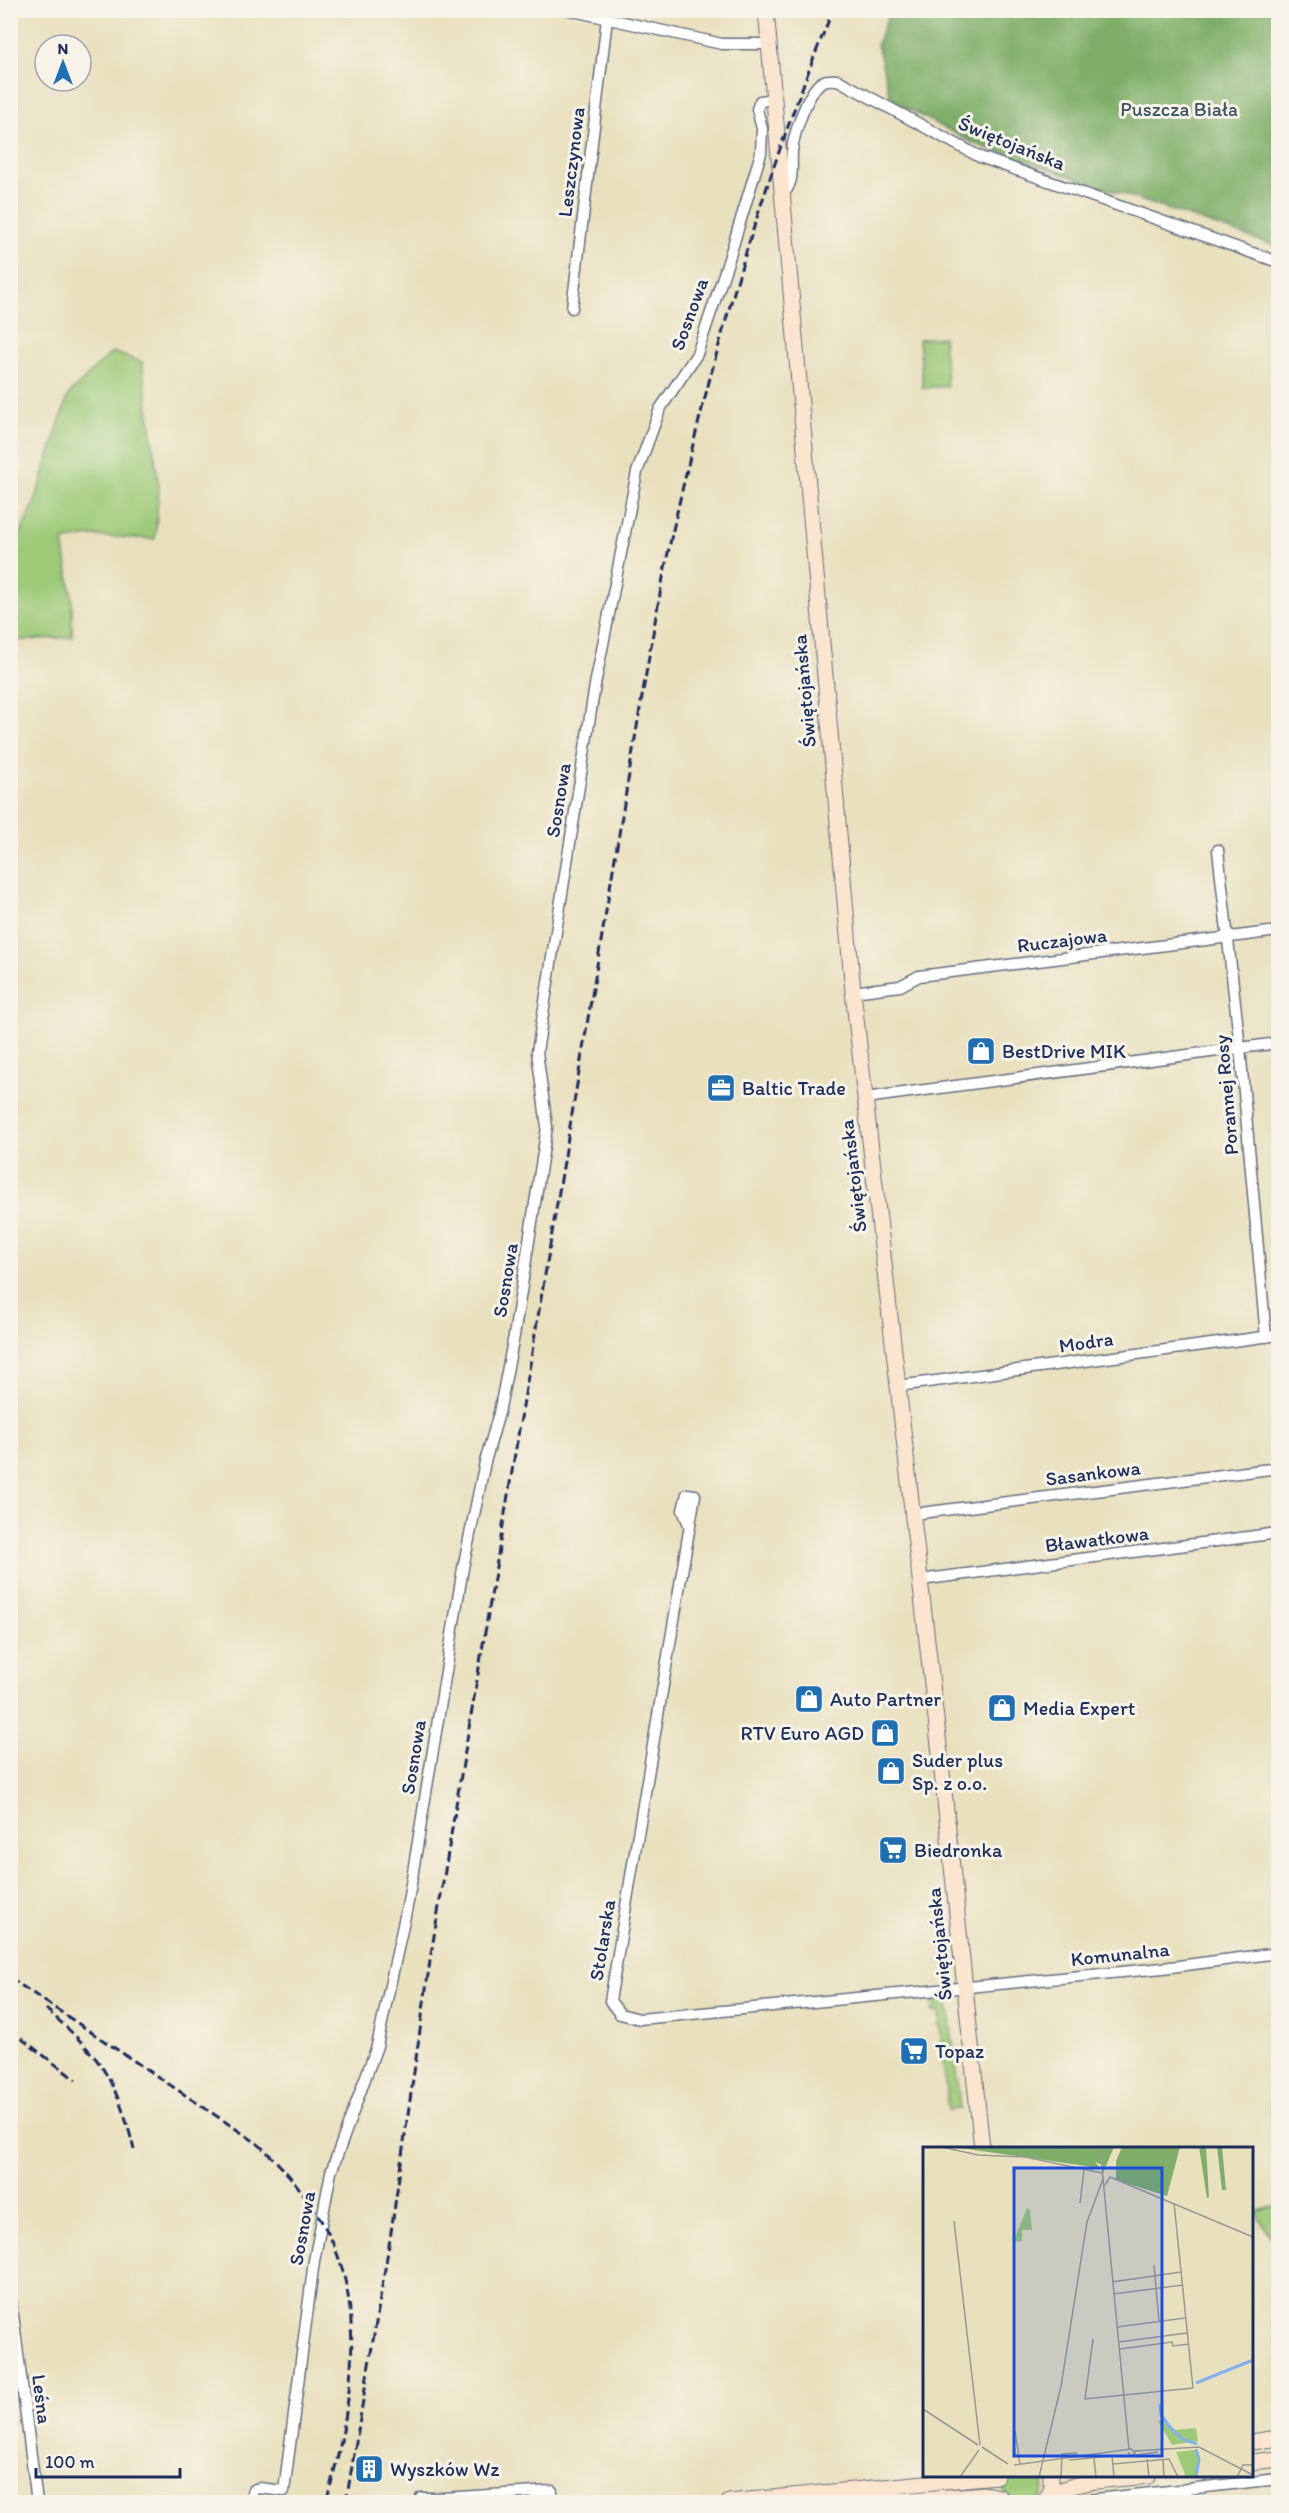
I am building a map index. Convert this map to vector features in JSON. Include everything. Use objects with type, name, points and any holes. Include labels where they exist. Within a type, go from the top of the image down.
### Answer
[{"type":"street","points":[[568,10],[722,44],[769,44]]},
{"type":"street","name":"Świętojańska","points":[[766,10],[853,993],[982,2147]]},
{"type":"street","name":"Leszczynowa","points":[[572,308],[607,19]]},
{"type":"street","name":"Świętojańska","points":[[782,196],[792,181],[792,152],[795,137],[810,95],[825,80],[838,80],[980,157],[1278,262]]},
{"type":"street","name":"Sosnowa","points":[[249,2502],[253,2490],[259,2488],[284,2491],[314,2261],[331,2172],[377,2046],[408,1902],[463,1568],[485,1461],[499,1413],[514,1336],[547,1127],[537,1052],[595,685],[636,481],[660,409],[697,354],[751,190],[760,153],[762,129],[758,109],[760,101],[774,99]]},
{"type":"street","name":"Porannej Rosy","points":[[1218,850],[1240,1048],[1266,1337]]},
{"type":"street","name":"Ruczajowa","points":[[853,993],[900,986],[918,976],[1278,931]]},
{"type":"street","points":[[865,1098],[1278,1043]]},
{"type":"street","name":"Modra","points":[[898,1386],[1278,1335]]},
{"type":"street","name":"Sasankowa","points":[[913,1514],[1278,1468]]},
{"type":"street","name":"Stolarska","points":[[690,1527],[610,2001],[620,2014],[640,2019],[965,1988]]},
{"type":"street","name":"Bławatkowa","points":[[920,1580],[1278,1533]]},
{"type":"street","name":"Komunalna","points":[[965,1988],[1163,1968],[1278,1953]]},
{"type":"street","name":"Leśna","points":[[11,2300],[37,2502]]},
{"type":"street","points":[[1253,2442],[1278,2438]]},
{"type":"street","points":[[1253,2462],[1278,2459]]},
{"type":"street","points":[[729,2502],[986,2477]]},
{"type":"street","points":[[996,2477],[995,2485],[1002,2500]]},
{"type":"street","points":[[1046,2500],[1052,2483],[1051,2477]]},
{"type":"street","points":[[1046,2500],[1060,2489],[1134,2477]]},
{"type":"street","points":[[1070,2502],[1158,2497],[1278,2479]]},
{"type":"street","points":[[420,2500],[552,2491]]},
{"type":"street","points":[[824,2502],[912,2500],[984,2494],[1002,2500]]},
{"type":"green space","name":"Puszcza Biała","points":[[890,11],[1278,11],[1278,247],[973,143],[891,100],[877,44]]},
{"type":"green space","points":[[943,337],[947,386],[923,388],[919,339]]},
{"type":"green space","points":[[112,352],[142,362],[159,487],[155,539],[90,536],[63,541],[72,598],[72,637],[11,641],[11,555],[35,502],[68,395]]},
{"type":"green space","points":[[945,1995],[948,2001],[960,2109],[948,2110],[940,2027],[938,2026],[939,2012],[932,2012],[937,2005],[931,2004],[934,1997]]},
{"type":"green space","points":[[1278,2205],[1278,2250],[1256,2212]]},
{"type":"green space","points":[[1004,2477],[1044,2477],[1043,2491],[1034,2501],[1014,2502],[1003,2490]]},
{"type":"waterway","points":[[1276,2060],[1275,2103],[1278,2158]]},
{"type":"railway","points":[[346,2502],[390,2239],[431,1954],[663,577],[703,404],[740,271],[783,139],[833,10]]},
{"type":"railway","points":[[10,1978],[257,2143],[297,2185],[321,2220],[341,2264],[348,2297],[351,2331],[348,2402],[326,2502]]},
{"type":"railway","points":[[46,2009],[78,2039],[103,2069],[120,2102],[134,2150]]},
{"type":"railway","points":[[10,2030],[76,2080]]},
{"type":"place","name":"BestDrive MIK","points":[[981,1051]]},
{"type":"place","name":"Baltic Trade","points":[[721,1088]]},
{"type":"place","name":"Auto Partner","points":[[809,1699]]},
{"type":"place","name":"Media Expert","points":[[1002,1708]]},
{"type":"place","name":"RTV Euro AGD","points":[[885,1733]]},
{"type":"place","name":"Suder plus Sp. z o.o.","points":[[891,1771]]},
{"type":"place","name":"Biedronka","points":[[893,1850]]},
{"type":"place","name":"Topaz","points":[[914,2051]]},
{"type":"place","name":"Wyszków Wz","points":[[369,2469]]}]
